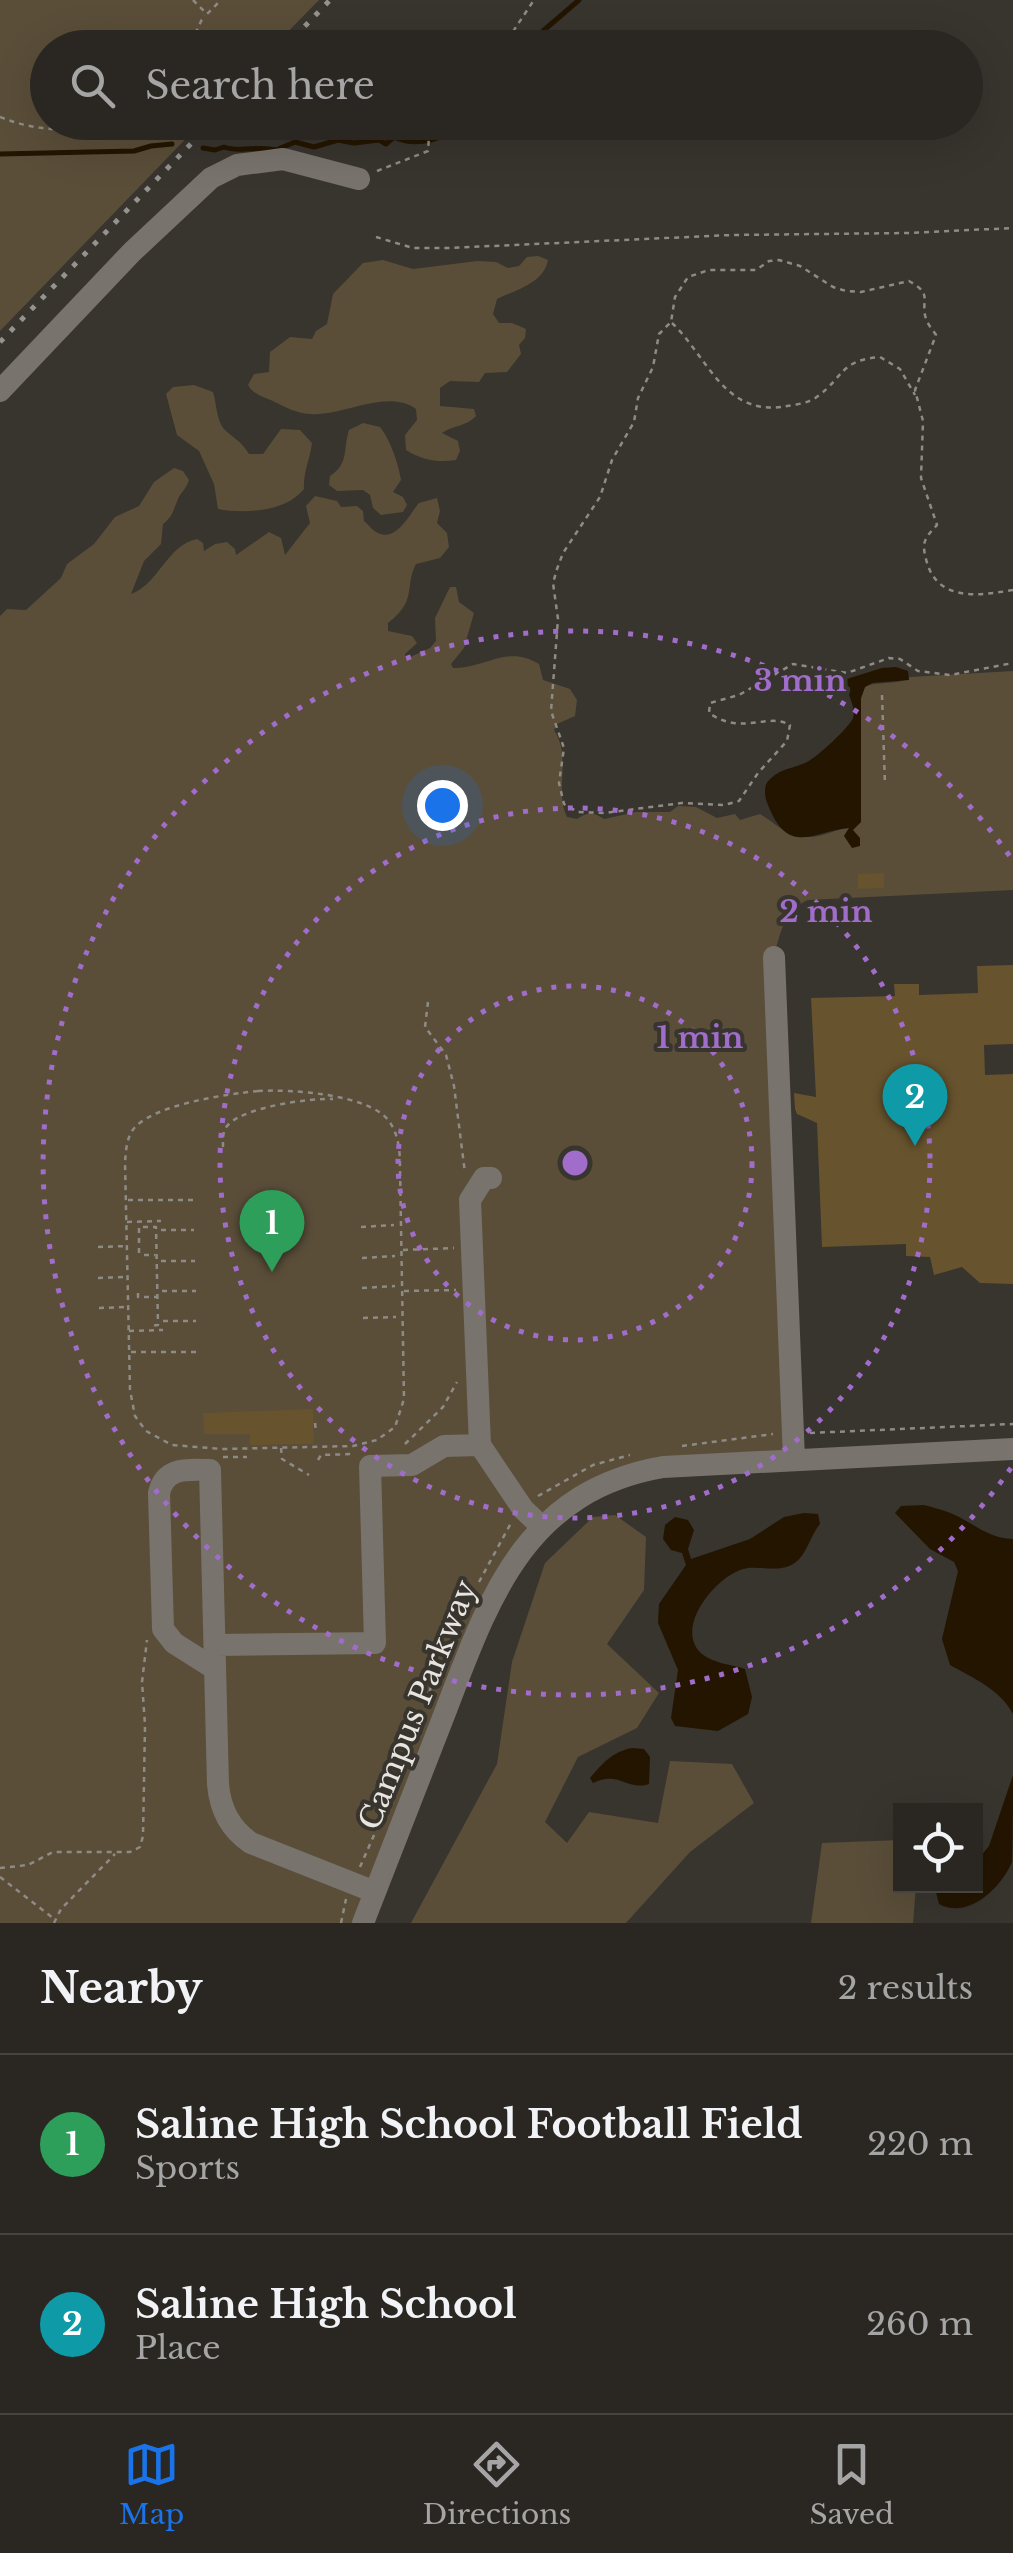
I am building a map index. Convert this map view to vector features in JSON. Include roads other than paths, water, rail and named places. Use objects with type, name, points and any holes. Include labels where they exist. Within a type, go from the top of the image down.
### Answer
[{"type":"street","points":[[0,391],[132,252],[211,178],[237,165],[284,160],[359,179]]},
{"type":"street","points":[[774,957],[794,1459]]},
{"type":"street","points":[[482,1173],[484,1178],[470,1200],[480,1446],[523,1510],[541,1526]]},
{"type":"street","points":[[375,1892],[251,1843],[231,1824],[219,1794],[215,1657],[210,1470],[175,1472],[164,1478],[159,1493],[162,1624],[170,1640],[215,1657],[375,1643],[370,1466],[412,1465],[444,1446],[480,1446]]},
{"type":"street","name":"Campus Parkway","points":[[364,1923],[490,1602],[507,1569],[541,1526],[581,1496],[638,1472],[684,1465],[1013,1449]]},
{"type":"waterway","points":[[544,30],[579,0]]},
{"type":"waterway","points":[[203,148],[276,150],[295,142],[314,147],[338,140]]},
{"type":"waterway","points":[[338,140],[379,140]]},
{"type":"waterway","points":[[379,140],[386,144],[391,140]]},
{"type":"waterway","points":[[402,140],[426,140]]},
{"type":"waterway","points":[[0,154],[134,151],[172,144]]},
{"type":"railway","points":[[301,30],[330,0]]},
{"type":"railway","points":[[0,342],[195,140]]},
{"type":"place","name":"Saline High School","points":[[915,1146]]},
{"type":"place","name":"Saline High School Football Field","points":[[272,1272]]}]
